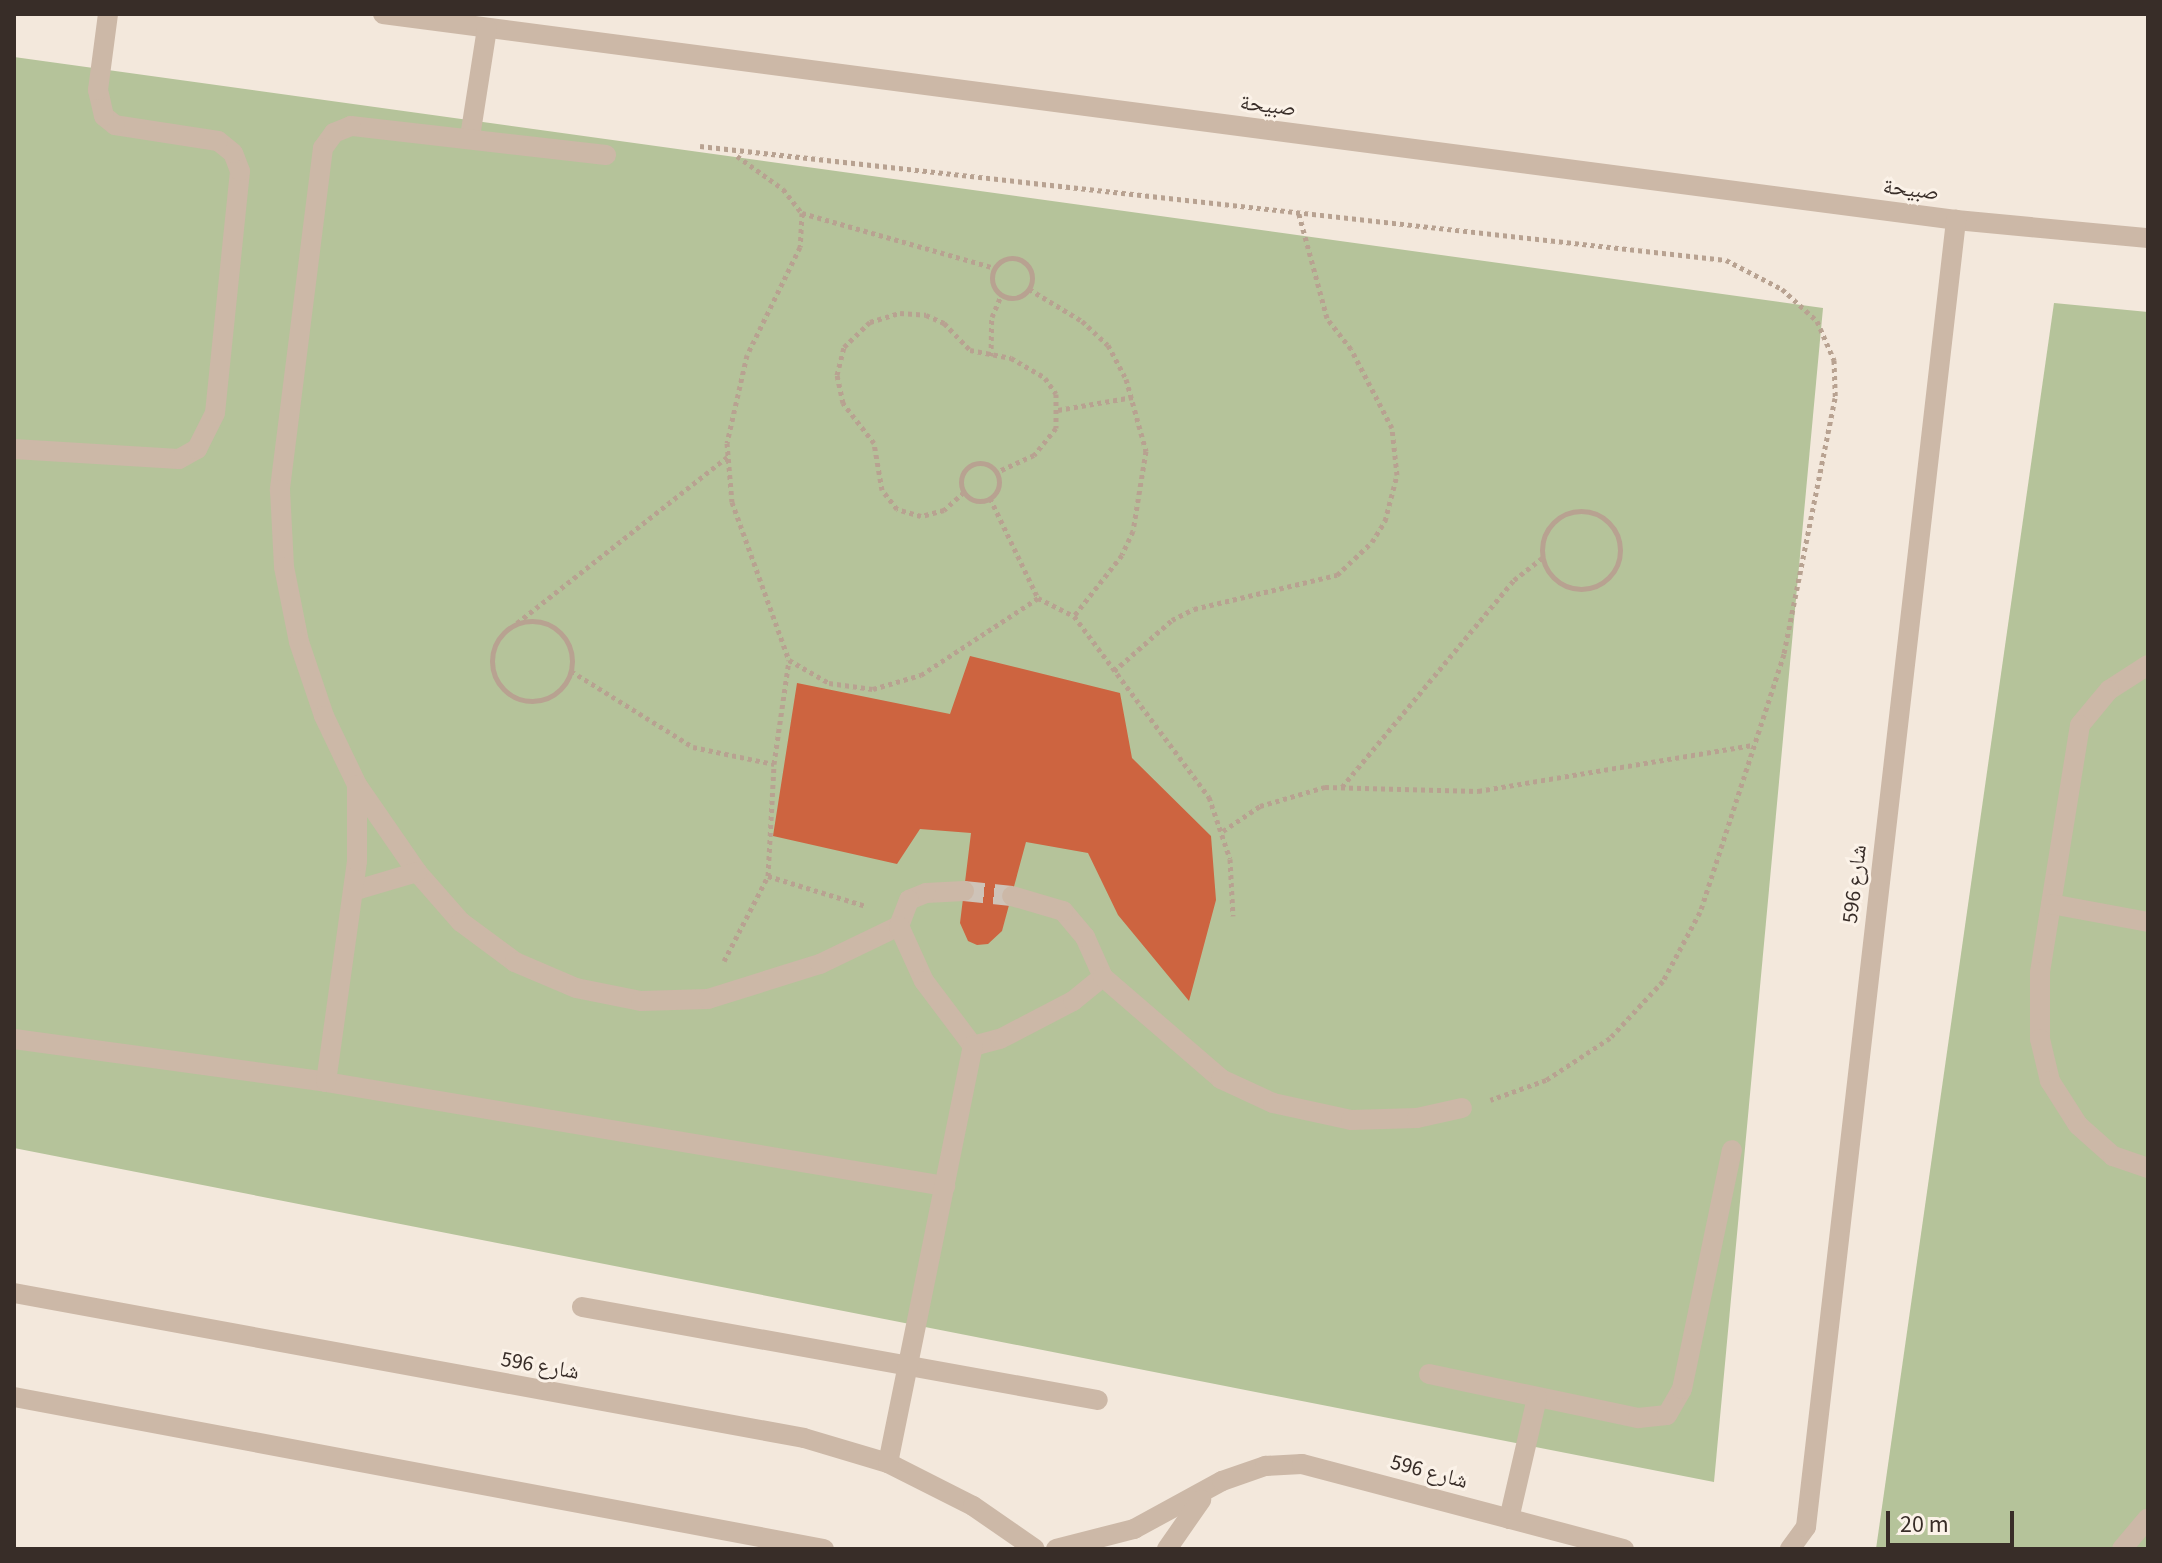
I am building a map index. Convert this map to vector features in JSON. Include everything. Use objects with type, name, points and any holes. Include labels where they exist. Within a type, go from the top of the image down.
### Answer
[{"type":"street","points":[[14,449],[179,459],[197,449],[215,413],[240,171],[233,153],[218,141],[115,125],[104,116],[98,90],[108,14]]},
{"type":"street","name":"صبيحة","points":[[383,14],[1956,220],[2148,238]]},
{"type":"street","points":[[470,137],[487,28]]},
{"type":"street","points":[[606,155],[470,137],[351,126],[334,133],[323,148],[280,490],[284,567],[299,642],[324,716],[357,785],[417,872],[461,922],[515,962],[576,988],[641,1001],[708,999],[820,964],[899,921],[909,900],[926,893],[964,891]]},
{"type":"street","name":"شارع 596","points":[[1790,1549],[1806,1527],[1956,220]]},
{"type":"street","points":[[2148,665],[2109,690],[2080,725],[2040,972],[2040,1039],[2050,1081],[2078,1125],[2113,1156],[2148,1168]]},
{"type":"street","points":[[326,1082],[353,891],[357,785]]},
{"type":"street","points":[[353,891],[417,872]]},
{"type":"street","points":[[1012,896],[1063,911],[1085,937],[1103,977],[1221,1079],[1273,1103],[1351,1120],[1417,1118],[1462,1108]]},
{"type":"street","points":[[2051,904],[2148,922]]},
{"type":"street","points":[[888,1463],[973,1046],[924,981],[899,921]]},
{"type":"street","points":[[973,1046],[1000,1039],[1073,1001],[1103,977]]},
{"type":"street","points":[[14,1039],[326,1082],[945,1186]]},
{"type":"street","points":[[1429,1374],[1652,1420],[1677,1403],[1732,1150]]},
{"type":"street","name":"شارع 596","points":[[14,1293],[788,1435],[888,1463],[973,1506],[1035,1549]]},
{"type":"street","points":[[582,1307],[1098,1400]]},
{"type":"street","points":[[14,1397],[824,1549]]},
{"type":"street","points":[[1509,1519],[1537,1398]]},
{"type":"street","name":"شارع 596","points":[[1056,1549],[1134,1529],[1222,1481],[1265,1466],[1302,1464],[1624,1549]]},
{"type":"street","name":"شارع 596","points":[[1167,1549],[1198,1502],[1222,1481]]},
{"type":"street","points":[[2122,1549],[2148,1518]]},
{"type":"path","points":[[700,146],[734,154],[1726,260],[1782,289],[1817,321],[1834,360],[1835,398],[1784,654],[1700,912],[1663,981],[1610,1038],[1578,1061],[1511,1095],[1462,1108]]},
{"type":"path","points":[[734,154],[783,189],[802,213],[995,268]]},
{"type":"path","points":[[708,999],[768,876],[774,764],[789,660],[732,502],[727,457],[737,384],[800,247],[802,213]]},
{"type":"path","points":[[1114,671],[1172,620],[1194,609],[1337,575],[1372,542],[1385,521],[1397,475],[1392,428],[1351,349],[1327,318],[1299,214]]},
{"type":"path","points":[[991,356],[992,317],[1001,296],[992,278],[995,268],[1012,258],[1023,261],[1032,279],[1029,289],[1012,298],[1001,296]]},
{"type":"path","points":[[1029,289],[1082,321],[1108,345],[1133,397],[1146,451],[1141,507],[1122,555],[1074,616]]},
{"type":"path","points":[[964,492],[944,510],[921,516],[889,501],[874,443],[843,403],[839,361],[855,332],[900,313],[944,323],[970,350],[1031,366],[1056,394],[1056,428],[1034,455],[997,472]]},
{"type":"path","points":[[1058,410],[1133,397]]},
{"type":"path","points":[[517,623],[552,626],[572,653],[571,671],[565,685],[540,701],[511,696],[499,686],[491,657],[496,642],[517,623],[727,457]]},
{"type":"path","points":[[989,465],[997,472],[999,482],[990,498],[971,498],[964,492],[961,482],[970,466],[989,465]]},
{"type":"path","points":[[990,498],[1038,598],[1074,616],[1190,766],[1223,831],[1233,916]]},
{"type":"path","points":[[1341,788],[1514,580],[1543,557],[1548,529],[1571,512],[1599,515],[1618,536],[1620,551],[1610,577],[1584,589],[1557,582],[1543,557]]},
{"type":"path","points":[[789,660],[807,674],[839,686],[896,685],[966,648],[1038,598]]},
{"type":"path","points":[[571,671],[693,747],[774,764]]},
{"type":"path","points":[[1223,831],[1260,806],[1291,793],[1341,788],[1478,791],[1754,745]]},
{"type":"path","points":[[768,876],[899,921]]},
{"type":"green space","points":[[14,57],[1823,308],[1714,1482],[14,1148]]},
{"type":"green space","points":[[2054,303],[2148,312],[2148,1549],[1876,1549]]},
{"type":"building","points":[[970,656],[1120,693],[1132,758],[1211,836],[1216,900],[1189,1001],[1118,915],[1088,853],[1026,842],[1002,931],[988,944],[977,945],[968,941],[960,923],[971,833],[920,829],[897,864],[773,836],[797,683],[950,714]]},
{"type":"tunnel","points":[[964,891],[1012,896]]}]
